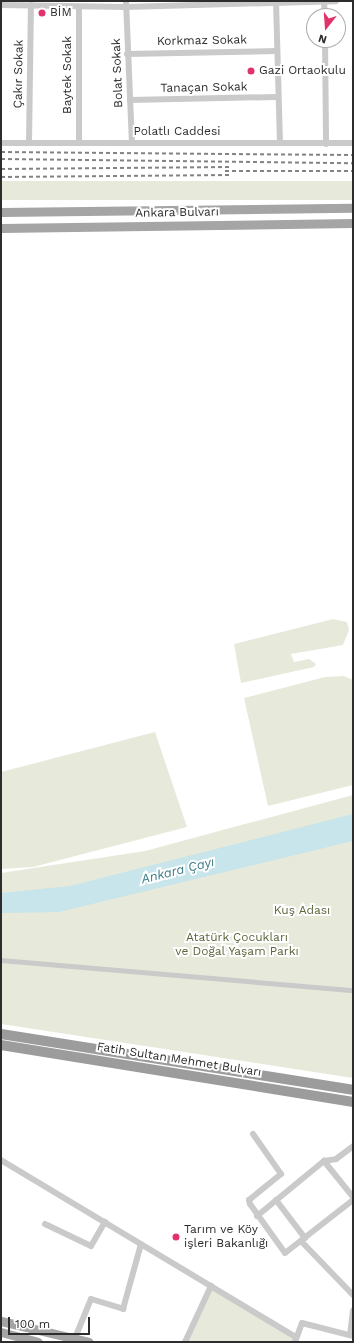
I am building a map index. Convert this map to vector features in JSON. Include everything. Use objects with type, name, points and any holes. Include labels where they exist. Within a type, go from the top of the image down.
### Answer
[{"type":"highway","name":"Fatih Sultan Mehmet Bulvarı","points":[[1,1034],[353,1090]]},
{"type":"highway","name":"Fatih Sultan Mehmet Bulvarı","points":[[1,1045],[353,1102]]},
{"type":"main road","name":"Ankara Bulvarı","points":[[1,212],[353,208]]},
{"type":"main road","name":"Ankara Bulvarı","points":[[1,228],[353,223]]},
{"type":"main road","points":[[1,1321],[75,1340],[89,1342]]},
{"type":"main road","points":[[1,1332],[38,1342]]},
{"type":"street","points":[[1,5],[79,8],[126,4],[336,1]]},
{"type":"street","points":[[276,2],[280,143]]},
{"type":"street","name":"Bolat Sokak","points":[[126,4],[132,143]]},
{"type":"street","name":"Çakır Sokak","points":[[29,143],[31,5]]},
{"type":"street","name":"Baytek Sokak","points":[[79,8],[79,143]]},
{"type":"street","points":[[325,48],[326,144]]},
{"type":"street","name":"Korkmaz Sokak","points":[[127,54],[277,51]]},
{"type":"street","name":"Tanaçan Sokak","points":[[130,100],[278,97]]},
{"type":"street","name":"Polatlı Caddesi","points":[[1,143],[353,143]]},
{"type":"street","points":[[1,960],[353,990]]},
{"type":"street","points":[[253,1134],[281,1174],[249,1200],[257,1216],[285,1253],[353,1200]]},
{"type":"street","points":[[257,1216],[324,1161],[336,1159],[353,1146]]},
{"type":"street","points":[[1,1160],[211,1286],[295,1340],[302,1323],[352,1335],[353,1310]]},
{"type":"street","points":[[324,1161],[353,1197]]},
{"type":"street","points":[[276,1200],[303,1240],[353,1296]]},
{"type":"street","points":[[45,1224],[91,1246],[105,1222]]},
{"type":"street","points":[[75,1340],[91,1299],[123,1309],[142,1244]]},
{"type":"street","points":[[185,1342],[211,1286]]},
{"type":"green space","points":[[1,181],[353,181],[353,200],[1,200]]},
{"type":"green space","points":[[333,619],[347,622],[349,630],[343,645],[291,654],[294,662],[309,659],[316,664],[314,667],[241,683],[234,644]]},
{"type":"green space","points":[[344,676],[353,680],[353,785],[268,806],[244,698],[325,677]]},
{"type":"green space","points":[[155,732],[187,827],[33,867],[1,869],[1,772]]},
{"type":"green space","name":"Atatürk Çocukları ve Doğal Yaşam Parkı","points":[[353,795],[353,1078],[1,1024],[1,873],[145,851]]},
{"type":"green space","points":[[211,1286],[296,1337],[295,1342],[185,1342]]},
{"type":"water","name":"Ankara Çayı","points":[[353,814],[353,841],[59,912],[1,913],[1,893],[70,886]]},
{"type":"railway","points":[[1,152],[353,155]]},
{"type":"railway","points":[[1,159],[353,163]]},
{"type":"railway","points":[[1,169],[231,167]]},
{"type":"railway","points":[[225,171],[353,171]]},
{"type":"railway","points":[[1,177],[231,175]]},
{"type":"place","name":"BİM","points":[[42,13]]},
{"type":"place","name":"Gazi Ortaokulu","points":[[251,71]]},
{"type":"place","name":"Tarım ve Köy işleri Bakanlığı","points":[[176,1237]]},
{"type":"park label","name":"Kuş Adası","points":[[302,911]]}]
